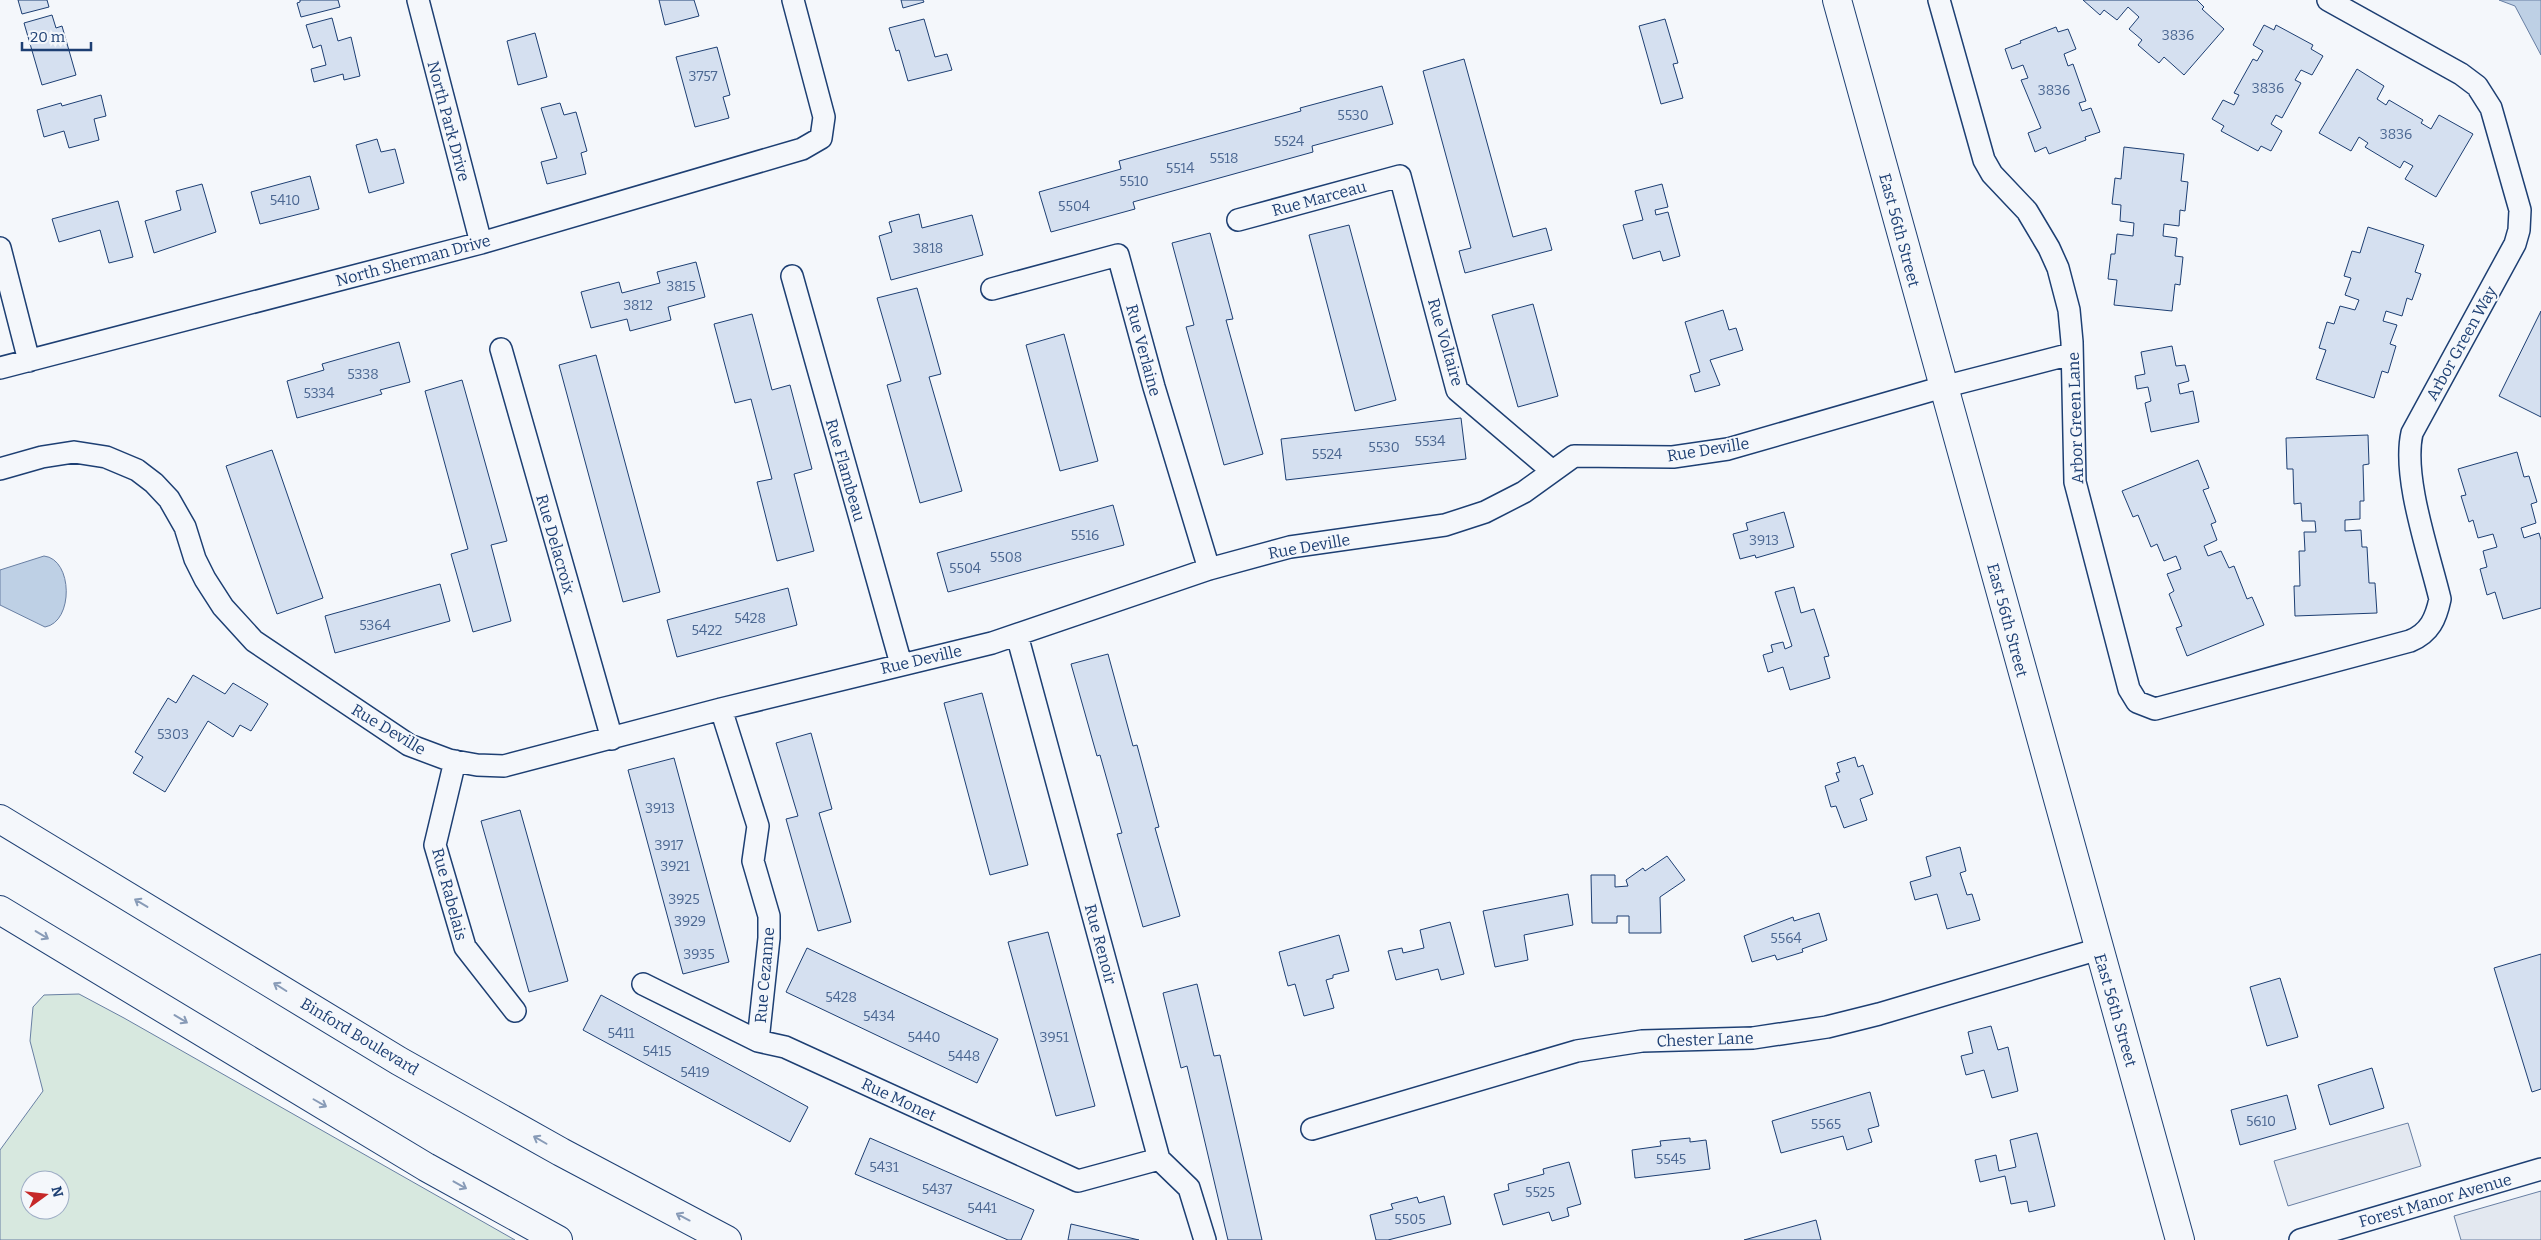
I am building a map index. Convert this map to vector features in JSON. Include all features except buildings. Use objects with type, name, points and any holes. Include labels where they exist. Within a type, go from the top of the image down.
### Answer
[{"type":"main road","name":"East 56th Street","points":[[1837,0],[2180,1240]]},
{"type":"main road","name":"Binford Boulevard","points":[[0,818],[399,1061],[561,1152],[727,1240]]},
{"type":"main road","points":[[0,910],[426,1167],[558,1240]]},
{"type":"street","name":"North Park Drive","points":[[418,0],[481,243]]},
{"type":"street","name":"North Sherman Drive","points":[[0,368],[481,243],[802,149],[821,138],[824,117],[793,0]]},
{"type":"street","name":"Arbor Green Lane","points":[[1939,0],[1984,160],[1992,174],[2027,211],[2039,229],[2058,268],[2069,310],[2075,482],[2129,690],[2137,702],[2146,706],[2160,708],[2289,674]]},
{"type":"street","name":"Arbor Green Way","points":[[2289,674],[2410,641],[2423,635],[2435,619],[2440,599],[2409,470],[2409,448],[2412,433],[2515,244],[2520,220],[2520,210],[2491,108],[2477,86],[2461,74],[2328,0]]},
{"type":"street","name":"Rue Marceau","points":[[1238,220],[1400,176]]},
{"type":"street","name":"Rue Voltaire","points":[[1400,176],[1457,390],[1551,470]]},
{"type":"street","points":[[0,248],[29,361]]},
{"type":"street","name":"Rue Verlaine","points":[[992,289],[1118,255],[1154,387],[1209,569]]},
{"type":"street","name":"Rue Flambeau","points":[[792,276],[901,664]]},
{"type":"street","name":"Rue Delacroix","points":[[501,350],[612,739]]},
{"type":"street","name":"Rue Deville","points":[[0,469],[47,456],[74,452],[106,457],[136,470],[154,483],[169,499],[185,527],[195,559],[205,579],[224,607],[254,641],[410,745],[432,755],[455,761],[477,765],[504,766],[612,739],[721,708],[1017,635],[1209,569],[1290,547],[1445,525],[1485,512],[1524,492],[1551,470],[1574,456],[1673,457],[1728,449],[1943,387],[2071,354]]},
{"type":"street","name":"Rue Renoir","points":[[1017,635],[1159,1158],[1189,1188],[1205,1240]]},
{"type":"street","name":"Rue Cezanne","points":[[721,708],[758,826],[753,861],[769,916],[769,938],[758,1041]]},
{"type":"street","name":"Rue Rabelais","points":[[455,761],[435,845],[465,947],[515,1011]]},
{"type":"street","name":"Chester Lane","points":[[1312,1128],[1577,1051],[1642,1041],[1753,1038],[1827,1028],[2099,949]]},
{"type":"street","name":"Rue Monet","points":[[643,984],[758,1041],[784,1047],[1078,1181],[1159,1158]]},
{"type":"street","name":"Forest Manor Avenue","points":[[2300,1240],[2541,1169]]},
{"type":"shaded area","points":[[79,994],[515,1240],[0,1240],[0,1150],[43,1091],[30,1041],[33,1007],[44,995]]},
{"type":"shaded area","points":[[2408,1123],[2421,1166],[2288,1206],[2274,1161]]},
{"type":"shaded area","points":[[2541,1191],[2541,1240],[2461,1240],[2454,1216]]},
{"type":"water","points":[[2499,0],[2541,0],[2541,55],[2515,6]]},
{"type":"water","points":[[44,556],[54,560],[60,568],[65,578],[66,591],[65,603],[61,614],[54,623],[45,627],[0,605],[0,570]]}]
